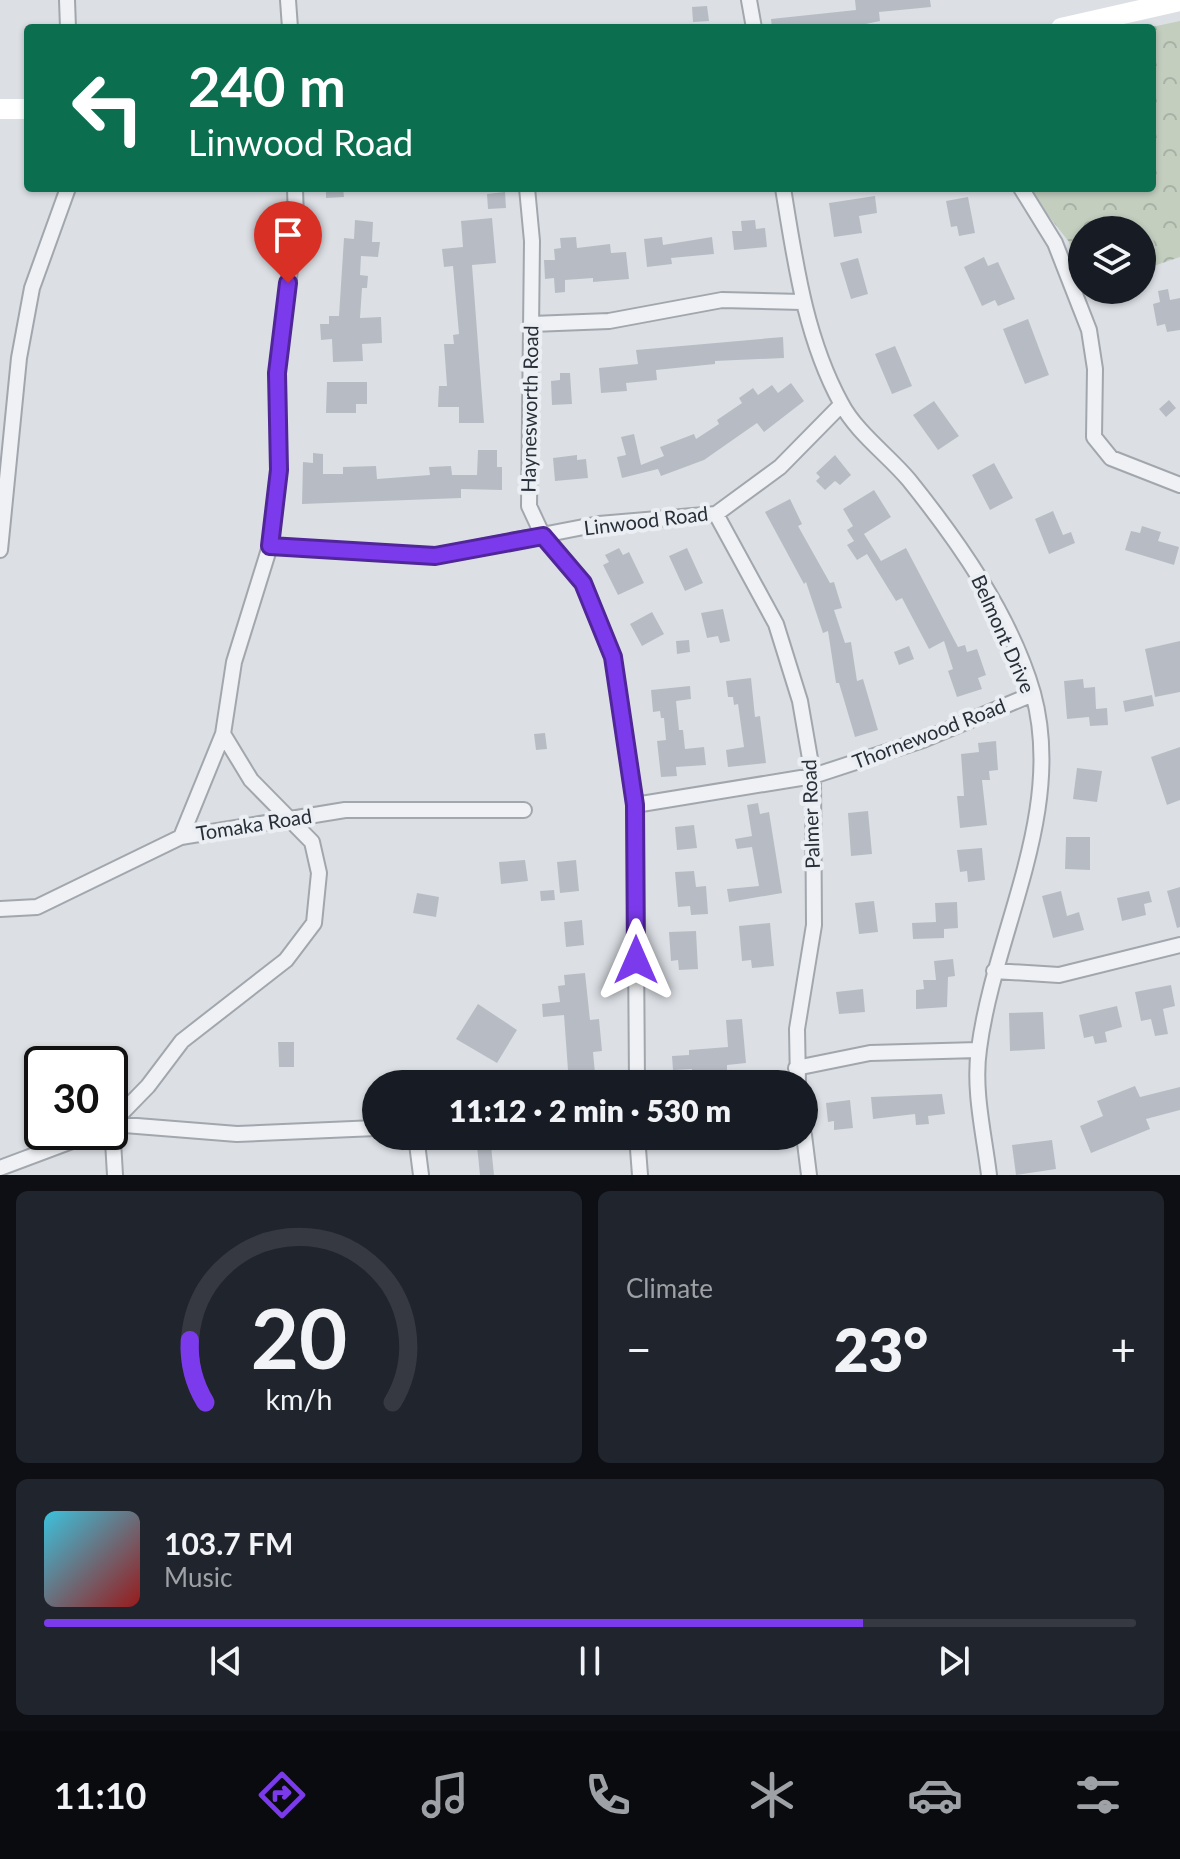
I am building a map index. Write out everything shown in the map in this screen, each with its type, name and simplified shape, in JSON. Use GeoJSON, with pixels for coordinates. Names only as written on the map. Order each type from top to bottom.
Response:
{"type":"FeatureCollection","features":[{"type":"Feature","properties":{"kind":"main road"},"geometry":{"type":"LineString","coordinates":[[1079,24],[1180,1]]}},
{"type":"Feature","properties":{"kind":"main road"},"geometry":{"type":"LineString","coordinates":[[0,109],[24,109]]}},
{"type":"Feature","properties":{"kind":"street"},"geometry":{"type":"LineString","coordinates":[[67,0],[68,24]]}},
{"type":"Feature","properties":{"kind":"street"},"geometry":{"type":"LineString","coordinates":[[288,0],[290,24]]}},
{"type":"Feature","properties":{"kind":"street"},"geometry":{"type":"LineString","coordinates":[[749,0],[753,24]]}},
{"type":"Feature","properties":{"kind":"street"},"geometry":{"type":"LineString","coordinates":[[0,550],[19,358],[32,288],[67,192]]}},
{"type":"Feature","properties":{"kind":"street"},"geometry":{"type":"LineString","coordinates":[[181,837],[223,734],[234,662],[270,546],[279,470],[277,373],[296,222],[295,192]]}},
{"type":"Feature","properties":{"kind":"street","name":"Haynesworth Road"},"geometry":{"type":"LineString","coordinates":[[527,192],[532,241],[529,506],[543,536],[583,583],[613,657],[635,805],[637,1070]]}},
{"type":"Feature","properties":{"kind":"street","name":"Belmont Drive"},"geometry":{"type":"LineString","coordinates":[[784,192],[802,302],[841,405],[908,479],[968,556],[1005,628],[1033,694],[1039,789],[1028,856],[994,971],[978,1050],[977,1079],[989,1175]]}},
{"type":"Feature","properties":{"kind":"street"},"geometry":{"type":"LineString","coordinates":[[1023,192],[1055,243],[1089,330],[1095,369],[1094,437],[1111,458],[1180,485]]}},
{"type":"Feature","properties":{"kind":"street"},"geometry":{"type":"LineString","coordinates":[[532,324],[609,321],[722,300],[802,302]]}},
{"type":"Feature","properties":{"kind":"street","name":"Linwood Road"},"geometry":{"type":"LineString","coordinates":[[270,546],[435,556],[599,524],[716,514],[780,467],[841,405]]}},
{"type":"Feature","properties":{"kind":"street","name":"Palmer Road"},"geometry":{"type":"LineString","coordinates":[[716,514],[776,624],[800,701],[813,776],[814,925],[797,1029],[796,1068]]}},
{"type":"Feature","properties":{"kind":"street","name":"Thornewood Road"},"geometry":{"type":"LineString","coordinates":[[635,805],[813,776],[923,740],[1033,694]]}},
{"type":"Feature","properties":{"kind":"street"},"geometry":{"type":"LineString","coordinates":[[128,1107],[182,1041],[286,960],[314,923],[319,873],[312,842],[251,780],[223,734]]}},
{"type":"Feature","properties":{"kind":"street","name":"Tomaka Road"},"geometry":{"type":"LineString","coordinates":[[0,909],[37,907],[181,837],[345,810],[524,810]]}},
{"type":"Feature","properties":{"kind":"street"},"geometry":{"type":"LineString","coordinates":[[994,971],[1059,975],[1180,945]]}},
{"type":"Feature","properties":{"kind":"street"},"geometry":{"type":"LineString","coordinates":[[796,1068],[870,1053],[978,1050]]}},
{"type":"Feature","properties":{"kind":"street"},"geometry":{"type":"LineString","coordinates":[[128,1126],[237,1134],[362,1129]]}},
{"type":"Feature","properties":{"kind":"street"},"geometry":{"type":"LineString","coordinates":[[0,1168],[48,1150]]}},
{"type":"Feature","properties":{"kind":"street"},"geometry":{"type":"LineString","coordinates":[[113,1150],[115,1175]]}},
{"type":"Feature","properties":{"kind":"street"},"geometry":{"type":"LineString","coordinates":[[418,1150],[421,1175]]}},
{"type":"Feature","properties":{"kind":"street"},"geometry":{"type":"LineString","coordinates":[[638,1150],[640,1175]]}},
{"type":"Feature","properties":{"kind":"street"},"geometry":{"type":"LineString","coordinates":[[806,1150],[809,1175]]}},
{"type":"Feature","properties":{"kind":"green space"},"geometry":{"type":"Polygon","coordinates":[[[1180,21],[1180,257],[1156,265],[1156,216],[1068,216],[1068,241],[1034,192],[1156,192],[1156,26],[1180,21]]]}},
{"type":"Feature","properties":{"kind":"green space"},"geometry":{"type":"Polygon","coordinates":[[[1143,209],[1145,216],[1124,216],[1143,209]]]}},
{"type":"Feature","properties":{"kind":"building"},"geometry":{"type":"Polygon","coordinates":[[[855,0],[930,0],[931,7],[879,12],[880,21],[865,24],[772,24],[771,19],[856,10],[855,0]]]}},
{"type":"Feature","properties":{"kind":"building"},"geometry":{"type":"Polygon","coordinates":[[[707,6],[709,21],[693,22],[692,7],[707,6]]]}},
{"type":"Feature","properties":{"kind":"building"},"geometry":{"type":"Polygon","coordinates":[[[326,192],[343,192],[344,197],[326,198],[326,192]]]}},
{"type":"Feature","properties":{"kind":"building"},"geometry":{"type":"Polygon","coordinates":[[[505,192],[506,208],[488,209],[487,194],[505,192]]]}},
{"type":"Feature","properties":{"kind":"building"},"geometry":{"type":"Polygon","coordinates":[[[875,196],[877,213],[859,216],[862,233],[834,237],[829,203],[875,196]]]}},
{"type":"Feature","properties":{"kind":"building"},"geometry":{"type":"Polygon","coordinates":[[[968,197],[975,233],[959,236],[957,226],[951,227],[946,201],[968,197]]]}},
{"type":"Feature","properties":{"kind":"building"},"geometry":{"type":"Polygon","coordinates":[[[492,218],[496,263],[472,265],[484,423],[459,423],[459,407],[438,407],[439,386],[447,386],[444,344],[454,344],[453,335],[459,334],[453,266],[444,267],[442,249],[463,247],[461,221],[492,218]]]}},
{"type":"Feature","properties":{"kind":"building"},"geometry":{"type":"Polygon","coordinates":[[[355,220],[373,222],[372,242],[380,242],[378,257],[361,256],[360,275],[368,276],[367,288],[362,288],[360,318],[381,317],[382,343],[362,344],[363,361],[333,362],[332,339],[321,340],[320,324],[329,324],[329,316],[339,316],[344,238],[354,239],[355,220]]]}},
{"type":"Feature","properties":{"kind":"building"},"geometry":{"type":"Polygon","coordinates":[[[755,220],[756,229],[765,228],[767,247],[734,250],[732,231],[742,231],[741,221],[755,220]]]}},
{"type":"Feature","properties":{"kind":"building"},"geometry":{"type":"Polygon","coordinates":[[[576,237],[577,248],[610,244],[611,253],[626,252],[629,279],[593,282],[593,278],[565,280],[565,292],[555,293],[554,278],[545,279],[544,260],[555,260],[554,249],[561,248],[560,238],[576,237]]]}},
{"type":"Feature","properties":{"kind":"building"},"geometry":{"type":"Polygon","coordinates":[[[662,237],[663,245],[712,237],[714,254],[671,258],[672,264],[647,267],[644,239],[662,237]]]}},
{"type":"Feature","properties":{"kind":"building"},"geometry":{"type":"Polygon","coordinates":[[[984,257],[988,266],[998,262],[1015,299],[998,306],[995,300],[982,306],[964,267],[984,257]]]}},
{"type":"Feature","properties":{"kind":"building"},"geometry":{"type":"Polygon","coordinates":[[[858,258],[868,294],[851,299],[840,263],[858,258]]]}},
{"type":"Feature","properties":{"kind":"building"},"geometry":{"type":"Polygon","coordinates":[[[1168,289],[1170,300],[1180,298],[1180,330],[1167,332],[1165,324],[1157,326],[1153,304],[1160,302],[1158,291],[1168,289]]]}},
{"type":"Feature","properties":{"kind":"building"},"geometry":{"type":"Polygon","coordinates":[[[1028,319],[1049,375],[1025,384],[1003,329],[1028,319]]]}},
{"type":"Feature","properties":{"kind":"building"},"geometry":{"type":"Polygon","coordinates":[[[783,337],[784,358],[715,361],[715,364],[656,370],[657,380],[626,383],[627,391],[601,393],[599,368],[638,364],[636,350],[783,337]]]}},
{"type":"Feature","properties":{"kind":"building"},"geometry":{"type":"Polygon","coordinates":[[[895,346],[912,386],[892,394],[875,354],[895,346]]]}},
{"type":"Feature","properties":{"kind":"building"},"geometry":{"type":"Polygon","coordinates":[[[560,373],[570,373],[572,404],[552,405],[551,381],[560,380],[560,373]]]}},
{"type":"Feature","properties":{"kind":"building"},"geometry":{"type":"Polygon","coordinates":[[[327,382],[367,382],[367,404],[356,404],[356,413],[326,413],[327,382]]]}},
{"type":"Feature","properties":{"kind":"building"},"geometry":{"type":"Polygon","coordinates":[[[791,383],[804,401],[764,432],[757,423],[704,460],[661,476],[658,469],[622,478],[617,457],[626,455],[621,437],[634,434],[641,465],[664,456],[660,447],[694,434],[696,439],[719,424],[717,420],[742,403],[739,398],[753,388],[758,395],[772,385],[778,393],[791,383]]]}},
{"type":"Feature","properties":{"kind":"building"},"geometry":{"type":"Polygon","coordinates":[[[1169,400],[1176,408],[1166,417],[1159,409],[1169,400]]]}},
{"type":"Feature","properties":{"kind":"building"},"geometry":{"type":"Polygon","coordinates":[[[934,401],[959,436],[938,450],[913,415],[934,401]]]}},
{"type":"Feature","properties":{"kind":"building"},"geometry":{"type":"Polygon","coordinates":[[[478,450],[497,450],[497,467],[502,467],[502,490],[461,489],[461,498],[302,504],[303,462],[313,463],[313,453],[323,454],[323,474],[343,474],[343,467],[376,466],[377,479],[430,475],[429,467],[451,466],[452,475],[477,475],[478,450]]]}},
{"type":"Feature","properties":{"kind":"building"},"geometry":{"type":"Polygon","coordinates":[[[577,455],[577,460],[586,459],[588,478],[555,481],[553,458],[577,455]]]}},
{"type":"Feature","properties":{"kind":"building"},"geometry":{"type":"Polygon","coordinates":[[[835,455],[851,475],[840,485],[835,481],[825,490],[816,481],[820,477],[816,473],[835,455]]]}},
{"type":"Feature","properties":{"kind":"building"},"geometry":{"type":"Polygon","coordinates":[[[994,463],[1013,498],[990,510],[972,475],[994,463]]]}},
{"type":"Feature","properties":{"kind":"building"},"geometry":{"type":"Polygon","coordinates":[[[874,490],[891,517],[864,534],[881,561],[906,548],[958,647],[965,645],[967,652],[977,649],[986,675],[978,678],[982,689],[957,697],[948,671],[953,669],[944,641],[929,649],[902,598],[896,601],[867,554],[857,560],[847,545],[854,541],[847,530],[853,526],[843,509],[874,490]]]}},
{"type":"Feature","properties":{"kind":"building"},"geometry":{"type":"Polygon","coordinates":[[[790,499],[802,524],[798,526],[830,583],[834,582],[842,608],[834,610],[845,643],[851,642],[857,681],[863,679],[878,730],[855,737],[839,683],[836,683],[828,631],[823,633],[806,582],[804,584],[765,512],[790,499]]]}},
{"type":"Feature","properties":{"kind":"building"},"geometry":{"type":"Polygon","coordinates":[[[1053,511],[1063,535],[1071,532],[1075,543],[1049,554],[1035,519],[1053,511]]]}},
{"type":"Feature","properties":{"kind":"building"},"geometry":{"type":"Polygon","coordinates":[[[1142,526],[1161,532],[1158,541],[1179,547],[1174,565],[1125,550],[1131,531],[1140,533],[1142,526]]]}},
{"type":"Feature","properties":{"kind":"building"},"geometry":{"type":"Polygon","coordinates":[[[619,548],[623,555],[629,552],[644,583],[618,595],[603,565],[609,562],[605,555],[619,548]]]}},
{"type":"Feature","properties":{"kind":"building"},"geometry":{"type":"Polygon","coordinates":[[[687,548],[703,583],[685,591],[669,556],[687,548]]]}},
{"type":"Feature","properties":{"kind":"building"},"geometry":{"type":"Polygon","coordinates":[[[723,609],[730,641],[720,643],[718,636],[707,638],[701,613],[723,609]]]}},
{"type":"Feature","properties":{"kind":"building"},"geometry":{"type":"Polygon","coordinates":[[[652,612],[664,634],[642,646],[630,624],[652,612]]]}},
{"type":"Feature","properties":{"kind":"building"},"geometry":{"type":"Polygon","coordinates":[[[689,640],[690,652],[677,654],[676,641],[689,640]]]}},
{"type":"Feature","properties":{"kind":"building"},"geometry":{"type":"Polygon","coordinates":[[[1180,641],[1180,692],[1155,697],[1145,649],[1180,641]]]}},
{"type":"Feature","properties":{"kind":"building"},"geometry":{"type":"Polygon","coordinates":[[[909,646],[914,659],[899,665],[894,652],[909,646]]]}},
{"type":"Feature","properties":{"kind":"building"},"geometry":{"type":"Polygon","coordinates":[[[751,678],[755,717],[760,716],[766,763],[728,767],[726,750],[744,747],[738,704],[734,705],[733,697],[728,697],[726,681],[751,678]]]}},
{"type":"Feature","properties":{"kind":"building"},"geometry":{"type":"Polygon","coordinates":[[[1083,679],[1084,688],[1095,687],[1096,709],[1107,708],[1108,725],[1090,726],[1089,717],[1067,719],[1064,681],[1083,679]]]}},
{"type":"Feature","properties":{"kind":"building"},"geometry":{"type":"Polygon","coordinates":[[[690,686],[691,699],[676,701],[679,730],[683,730],[685,749],[704,747],[706,765],[676,767],[677,776],[661,777],[657,741],[666,740],[664,718],[661,718],[660,711],[653,712],[651,690],[690,686]]]}},
{"type":"Feature","properties":{"kind":"building"},"geometry":{"type":"Polygon","coordinates":[[[1152,695],[1154,706],[1125,712],[1123,701],[1152,695]]]}},
{"type":"Feature","properties":{"kind":"building"},"geometry":{"type":"Polygon","coordinates":[[[545,733],[547,749],[536,750],[534,734],[545,733]]]}},
{"type":"Feature","properties":{"kind":"building"},"geometry":{"type":"Polygon","coordinates":[[[996,741],[998,770],[989,771],[990,780],[982,780],[987,825],[960,828],[957,796],[964,796],[961,754],[979,752],[978,743],[996,741]]]}},
{"type":"Feature","properties":{"kind":"building"},"geometry":{"type":"Polygon","coordinates":[[[1180,747],[1180,800],[1167,805],[1151,757],[1180,747]]]}},
{"type":"Feature","properties":{"kind":"building"},"geometry":{"type":"Polygon","coordinates":[[[1077,768],[1102,771],[1097,802],[1073,799],[1077,768]]]}},
{"type":"Feature","properties":{"kind":"building"},"geometry":{"type":"Polygon","coordinates":[[[758,803],[760,814],[769,812],[782,893],[729,902],[727,889],[759,886],[752,847],[737,849],[735,839],[752,836],[747,805],[758,803]]]}},
{"type":"Feature","properties":{"kind":"building"},"geometry":{"type":"Polygon","coordinates":[[[868,811],[872,854],[851,856],[848,813],[868,811]]]}},
{"type":"Feature","properties":{"kind":"building"},"geometry":{"type":"Polygon","coordinates":[[[694,825],[697,848],[677,850],[675,827],[694,825]]]}},
{"type":"Feature","properties":{"kind":"building"},"geometry":{"type":"Polygon","coordinates":[[[1066,837],[1090,837],[1090,870],[1065,869],[1066,837]]]}},
{"type":"Feature","properties":{"kind":"building"},"geometry":{"type":"Polygon","coordinates":[[[982,848],[985,880],[968,882],[967,871],[960,872],[957,850],[982,848]]]}},
{"type":"Feature","properties":{"kind":"building"},"geometry":{"type":"Polygon","coordinates":[[[525,860],[528,881],[501,884],[499,862],[525,860]]]}},
{"type":"Feature","properties":{"kind":"building"},"geometry":{"type":"Polygon","coordinates":[[[576,860],[579,891],[560,893],[557,862],[576,860]]]}},
{"type":"Feature","properties":{"kind":"building"},"geometry":{"type":"Polygon","coordinates":[[[694,871],[696,887],[706,886],[708,914],[691,915],[690,906],[678,907],[675,872],[694,871]]]}},
{"type":"Feature","properties":{"kind":"building"},"geometry":{"type":"Polygon","coordinates":[[[1180,887],[1180,927],[1177,928],[1167,891],[1180,887]]]}},
{"type":"Feature","properties":{"kind":"building"},"geometry":{"type":"Polygon","coordinates":[[[554,890],[555,900],[541,901],[540,891],[554,890]]]}},
{"type":"Feature","properties":{"kind":"building"},"geometry":{"type":"Polygon","coordinates":[[[1061,891],[1067,916],[1079,912],[1084,930],[1053,938],[1042,896],[1061,891]]]}},
{"type":"Feature","properties":{"kind":"building"},"geometry":{"type":"Polygon","coordinates":[[[1149,891],[1152,902],[1144,904],[1146,915],[1122,921],[1117,898],[1149,891]]]}},
{"type":"Feature","properties":{"kind":"building"},"geometry":{"type":"Polygon","coordinates":[[[417,893],[439,897],[436,917],[413,913],[417,893]]]}},
{"type":"Feature","properties":{"kind":"building"},"geometry":{"type":"Polygon","coordinates":[[[874,901],[878,932],[859,934],[855,903],[874,901]]]}},
{"type":"Feature","properties":{"kind":"building"},"geometry":{"type":"Polygon","coordinates":[[[957,902],[958,928],[944,929],[944,938],[913,939],[912,923],[936,922],[935,903],[957,902]]]}},
{"type":"Feature","properties":{"kind":"building"},"geometry":{"type":"Polygon","coordinates":[[[582,920],[584,945],[566,947],[564,922],[582,920]]]}},
{"type":"Feature","properties":{"kind":"building"},"geometry":{"type":"Polygon","coordinates":[[[770,923],[774,966],[752,968],[751,960],[742,961],[739,926],[770,923]]]}},
{"type":"Feature","properties":{"kind":"building"},"geometry":{"type":"Polygon","coordinates":[[[696,931],[698,969],[679,970],[678,960],[671,961],[669,932],[696,931]]]}},
{"type":"Feature","properties":{"kind":"building"},"geometry":{"type":"Polygon","coordinates":[[[953,959],[955,976],[948,977],[947,1007],[916,1009],[916,990],[924,989],[923,980],[936,980],[934,961],[953,959]]]}},
{"type":"Feature","properties":{"kind":"building"},"geometry":{"type":"Polygon","coordinates":[[[585,973],[590,1020],[599,1019],[602,1051],[593,1052],[595,1070],[568,1070],[564,1015],[543,1017],[542,1004],[560,1002],[558,986],[565,985],[564,975],[585,973]]]}},
{"type":"Feature","properties":{"kind":"building"},"geometry":{"type":"Polygon","coordinates":[[[1171,985],[1175,1006],[1163,1009],[1168,1034],[1155,1036],[1151,1019],[1141,1021],[1135,992],[1171,985]]]}},
{"type":"Feature","properties":{"kind":"building"},"geometry":{"type":"Polygon","coordinates":[[[863,989],[865,1012],[839,1014],[836,992],[863,989]]]}},
{"type":"Feature","properties":{"kind":"building"},"geometry":{"type":"Polygon","coordinates":[[[478,1004],[517,1030],[497,1063],[456,1039],[478,1004]]]}},
{"type":"Feature","properties":{"kind":"building"},"geometry":{"type":"Polygon","coordinates":[[[1117,1006],[1122,1027],[1105,1032],[1107,1042],[1095,1044],[1093,1036],[1084,1038],[1079,1015],[1117,1006]]]}},
{"type":"Feature","properties":{"kind":"building"},"geometry":{"type":"Polygon","coordinates":[[[1043,1012],[1045,1049],[1010,1051],[1009,1013],[1043,1012]]]}},
{"type":"Feature","properties":{"kind":"building"},"geometry":{"type":"Polygon","coordinates":[[[742,1019],[746,1063],[727,1065],[727,1070],[673,1070],[672,1056],[689,1055],[689,1050],[728,1047],[726,1020],[742,1019]]]}},
{"type":"Feature","properties":{"kind":"building"},"geometry":{"type":"Polygon","coordinates":[[[278,1042],[294,1042],[294,1067],[279,1067],[278,1042]]]}},
{"type":"Feature","properties":{"kind":"building"},"geometry":{"type":"Polygon","coordinates":[[[1135,1086],[1140,1097],[1180,1087],[1180,1110],[1146,1119],[1150,1129],[1091,1153],[1080,1126],[1103,1116],[1097,1101],[1135,1086]]]}},
{"type":"Feature","properties":{"kind":"building"},"geometry":{"type":"Polygon","coordinates":[[[942,1094],[945,1114],[928,1116],[929,1124],[916,1125],[915,1114],[873,1119],[871,1097],[942,1094]]]}},
{"type":"Feature","properties":{"kind":"building"},"geometry":{"type":"Polygon","coordinates":[[[850,1100],[853,1128],[834,1130],[834,1121],[828,1122],[826,1103],[850,1100]]]}},
{"type":"Feature","properties":{"kind":"building"},"geometry":{"type":"Polygon","coordinates":[[[1052,1140],[1056,1169],[1016,1175],[1012,1145],[1052,1140]]]}},
{"type":"Feature","properties":{"kind":"building"},"geometry":{"type":"Polygon","coordinates":[[[477,1150],[491,1150],[494,1175],[480,1175],[477,1150]]]}},
{"type":"Feature","properties":{"kind":"route"},"geometry":{"type":"LineString","coordinates":[[288,283],[277,373],[279,470],[270,546],[435,556],[543,536],[583,583],[613,657],[635,805],[636,960]]}}]}
